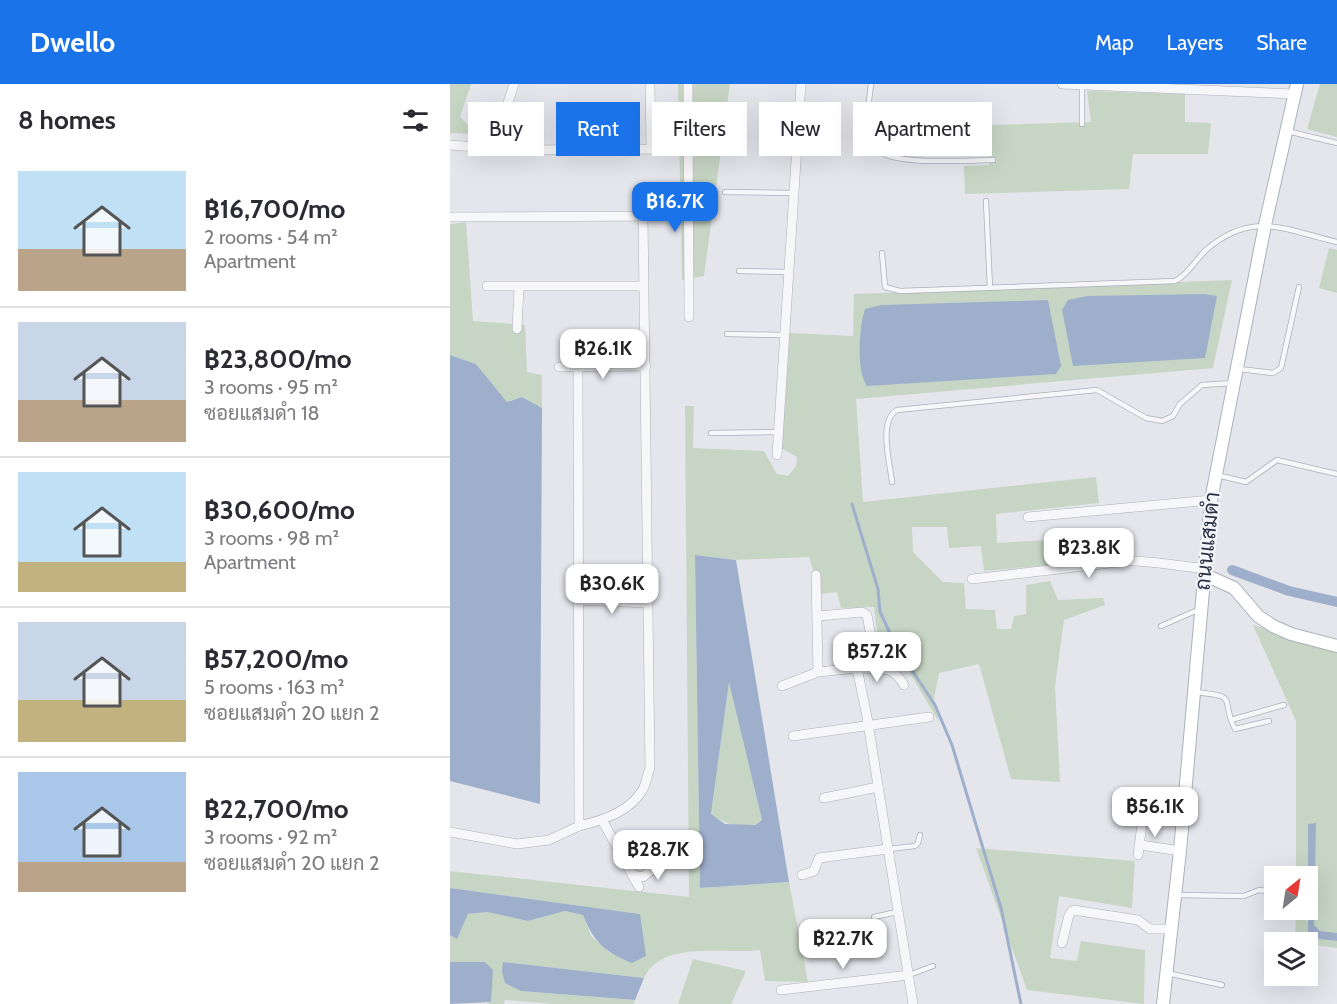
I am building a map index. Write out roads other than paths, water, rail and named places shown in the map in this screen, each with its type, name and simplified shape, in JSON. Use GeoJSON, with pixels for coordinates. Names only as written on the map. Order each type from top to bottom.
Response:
{"type":"FeatureCollection","features":[{"type":"Feature","properties":{"kind":"street"},"geometry":{"type":"LineString","coordinates":[[508,102],[514,84]]}},
{"type":"Feature","properties":{"kind":"street"},"geometry":{"type":"LineString","coordinates":[[544,149],[651,150],[650,84]]}},
{"type":"Feature","properties":{"kind":"street"},"geometry":{"type":"LineString","coordinates":[[688,84],[689,317]]}},
{"type":"Feature","properties":{"kind":"street"},"geometry":{"type":"LineString","coordinates":[[777,456],[783,335],[801,84]]}},
{"type":"Feature","properties":{"kind":"street"},"geometry":{"type":"LineString","coordinates":[[1062,84],[1295,89]]}},
{"type":"Feature","properties":{"kind":"street","name":"ถนนแสมดำ"},"geometry":{"type":"LineString","coordinates":[[1163,1004],[1176,895],[1210,500],[1265,225],[1295,89]]}},
{"type":"Feature","properties":{"kind":"street"},"geometry":{"type":"LineString","coordinates":[[450,145],[468,147]]}},
{"type":"Feature","properties":{"kind":"street"},"geometry":{"type":"LineString","coordinates":[[450,831],[517,843],[549,840],[579,826],[618,813],[642,791],[650,768],[643,216]]}},
{"type":"Feature","properties":{"kind":"street"},"geometry":{"type":"LineString","coordinates":[[450,217],[677,216]]}},
{"type":"Feature","properties":{"kind":"street"},"geometry":{"type":"LineString","coordinates":[[487,286],[643,286]]}},
{"type":"Feature","properties":{"kind":"street"},"geometry":{"type":"LineString","coordinates":[[517,329],[519,287]]}},
{"type":"Feature","properties":{"kind":"street"},"geometry":{"type":"LineString","coordinates":[[560,367],[646,366]]}},
{"type":"Feature","properties":{"kind":"street"},"geometry":{"type":"LineString","coordinates":[[578,367],[579,826]]}},
{"type":"Feature","properties":{"kind":"street"},"geometry":{"type":"LineString","coordinates":[[1028,517],[1210,500]]}},
{"type":"Feature","properties":{"kind":"street"},"geometry":{"type":"LineString","coordinates":[[972,579],[1147,560],[1173,567],[1204,571],[1234,588],[1258,616],[1273,626],[1291,634],[1337,646]]}},
{"type":"Feature","properties":{"kind":"street"},"geometry":{"type":"LineString","coordinates":[[816,575],[819,616],[818,672]]}},
{"type":"Feature","properties":{"kind":"street"},"geometry":{"type":"LineString","coordinates":[[578,600],[647,603]]}},
{"type":"Feature","properties":{"kind":"street"},"geometry":{"type":"LineString","coordinates":[[819,616],[862,612],[867,615],[870,631]]}},
{"type":"Feature","properties":{"kind":"street"},"geometry":{"type":"LineString","coordinates":[[857,668],[913,1004]]}},
{"type":"Feature","properties":{"kind":"street"},"geometry":{"type":"LineString","coordinates":[[782,686],[818,672],[857,668],[891,670],[898,674],[904,685]]}},
{"type":"Feature","properties":{"kind":"street"},"geometry":{"type":"LineString","coordinates":[[793,736],[929,717]]}},
{"type":"Feature","properties":{"kind":"street"},"geometry":{"type":"LineString","coordinates":[[824,798],[878,787]]}},
{"type":"Feature","properties":{"kind":"street"},"geometry":{"type":"LineString","coordinates":[[1138,855],[1143,816]]}},
{"type":"Feature","properties":{"kind":"street"},"geometry":{"type":"LineString","coordinates":[[602,820],[639,887]]}},
{"type":"Feature","properties":{"kind":"street"},"geometry":{"type":"LineString","coordinates":[[1141,845],[1180,851]]}},
{"type":"Feature","properties":{"kind":"street"},"geometry":{"type":"LineString","coordinates":[[802,875],[814,871],[819,858],[888,849]]}},
{"type":"Feature","properties":{"kind":"street"},"geometry":{"type":"LineString","coordinates":[[632,875],[643,877],[675,851]]}},
{"type":"Feature","properties":{"kind":"street"},"geometry":{"type":"LineString","coordinates":[[1062,944],[1069,915],[1073,910],[1138,920],[1150,929],[1171,929]]}},
{"type":"Feature","properties":{"kind":"street"},"geometry":{"type":"LineString","coordinates":[[781,990],[909,975]]}},
{"type":"Feature","properties":{"kind":"lane"},"geometry":{"type":"LineString","coordinates":[[871,84],[868,125],[874,146],[878,151],[903,159],[993,160]]}},
{"type":"Feature","properties":{"kind":"lane"},"geometry":{"type":"LineString","coordinates":[[1082,85],[1082,124]]}},
{"type":"Feature","properties":{"kind":"lane"},"geometry":{"type":"LineString","coordinates":[[1285,131],[1337,143]]}},
{"type":"Feature","properties":{"kind":"lane"},"geometry":{"type":"LineString","coordinates":[[725,192],[794,193]]}},
{"type":"Feature","properties":{"kind":"lane"},"geometry":{"type":"LineString","coordinates":[[986,201],[990,288]]}},
{"type":"Feature","properties":{"kind":"lane"},"geometry":{"type":"LineString","coordinates":[[882,253],[884,284],[890,290],[990,288],[1175,281],[1224,235],[1249,226],[1265,225],[1337,242]]}},
{"type":"Feature","properties":{"kind":"lane"},"geometry":{"type":"LineString","coordinates":[[739,271],[788,272]]}},
{"type":"Feature","properties":{"kind":"lane"},"geometry":{"type":"LineString","coordinates":[[1236,369],[1273,373],[1281,368],[1299,286]]}},
{"type":"Feature","properties":{"kind":"lane"},"geometry":{"type":"LineString","coordinates":[[727,334],[783,335]]}},
{"type":"Feature","properties":{"kind":"lane"},"geometry":{"type":"LineString","coordinates":[[892,482],[887,429],[888,418],[897,410],[1097,390],[1146,418],[1162,421],[1173,416],[1180,404],[1202,385],[1233,383]]}},
{"type":"Feature","properties":{"kind":"lane"},"geometry":{"type":"LineString","coordinates":[[711,433],[777,432]]}},
{"type":"Feature","properties":{"kind":"lane"},"geometry":{"type":"LineString","coordinates":[[1215,474],[1246,482],[1277,460],[1337,474]]}},
{"type":"Feature","properties":{"kind":"lane"},"geometry":{"type":"LineString","coordinates":[[1161,626],[1200,609]]}},
{"type":"Feature","properties":{"kind":"lane"},"geometry":{"type":"LineString","coordinates":[[1192,692],[1224,695],[1234,729],[1269,721]]}},
{"type":"Feature","properties":{"kind":"lane"},"geometry":{"type":"LineString","coordinates":[[1232,720],[1284,705]]}},
{"type":"Feature","properties":{"kind":"lane"},"geometry":{"type":"LineString","coordinates":[[888,849],[915,846],[920,835]]}},
{"type":"Feature","properties":{"kind":"lane"},"geometry":{"type":"LineString","coordinates":[[1176,895],[1244,896],[1259,890],[1264,891]]}},
{"type":"Feature","properties":{"kind":"lane"},"geometry":{"type":"LineString","coordinates":[[874,917],[897,912]]}},
{"type":"Feature","properties":{"kind":"lane"},"geometry":{"type":"LineString","coordinates":[[909,975],[933,966]]}},
{"type":"Feature","properties":{"kind":"lane"},"geometry":{"type":"LineString","coordinates":[[1167,972],[1222,985]]}},
{"type":"Feature","properties":{"kind":"water"},"geometry":{"type":"Polygon","coordinates":[[[1205,294],[1217,296],[1205,358],[1073,366],[1062,310],[1068,300],[1087,296],[1205,294]]]}},
{"type":"Feature","properties":{"kind":"water"},"geometry":{"type":"Polygon","coordinates":[[[1048,300],[1061,366],[1056,374],[867,386],[860,360],[861,327],[865,309],[881,305],[1048,300]]]}},
{"type":"Feature","properties":{"kind":"water"},"geometry":{"type":"Polygon","coordinates":[[[450,355],[476,364],[507,402],[522,397],[542,408],[540,804],[450,781],[450,355]]]}},
{"type":"Feature","properties":{"kind":"water"},"geometry":{"type":"Polygon","coordinates":[[[695,555],[736,560],[789,882],[700,888],[695,555]],[[729,682],[711,814],[725,824],[755,825],[762,820],[729,682]]]}},
{"type":"Feature","properties":{"kind":"water"},"geometry":{"type":"Polygon","coordinates":[[[1316,823],[1315,866],[1308,866],[1308,824],[1316,823]]]}},
{"type":"Feature","properties":{"kind":"water"},"geometry":{"type":"Polygon","coordinates":[[[450,888],[640,914],[646,956],[632,963],[614,955],[596,940],[583,915],[565,911],[528,921],[487,912],[468,914],[457,939],[450,935],[450,888]]]}},
{"type":"Feature","properties":{"kind":"water"},"geometry":{"type":"Polygon","coordinates":[[[1308,920],[1314,920],[1314,925],[1320,931],[1337,933],[1337,941],[1318,939],[1318,932],[1308,932],[1308,920]]]}},
{"type":"Feature","properties":{"kind":"water"},"geometry":{"type":"Polygon","coordinates":[[[450,962],[485,962],[493,970],[491,1002],[450,1004],[450,962]]]}},
{"type":"Feature","properties":{"kind":"water"},"geometry":{"type":"Polygon","coordinates":[[[503,962],[644,978],[635,1000],[521,991],[505,983],[502,972],[503,962]]]}},
{"type":"Feature","properties":{"kind":"waterway"},"geometry":{"type":"LineString","coordinates":[[852,504],[878,589],[880,612],[896,646],[935,705],[952,745],[1001,908],[1021,1004]]}},
{"type":"Feature","properties":{"kind":"waterway"},"geometry":{"type":"LineString","coordinates":[[1232,570],[1289,591],[1337,602]]}}]}
